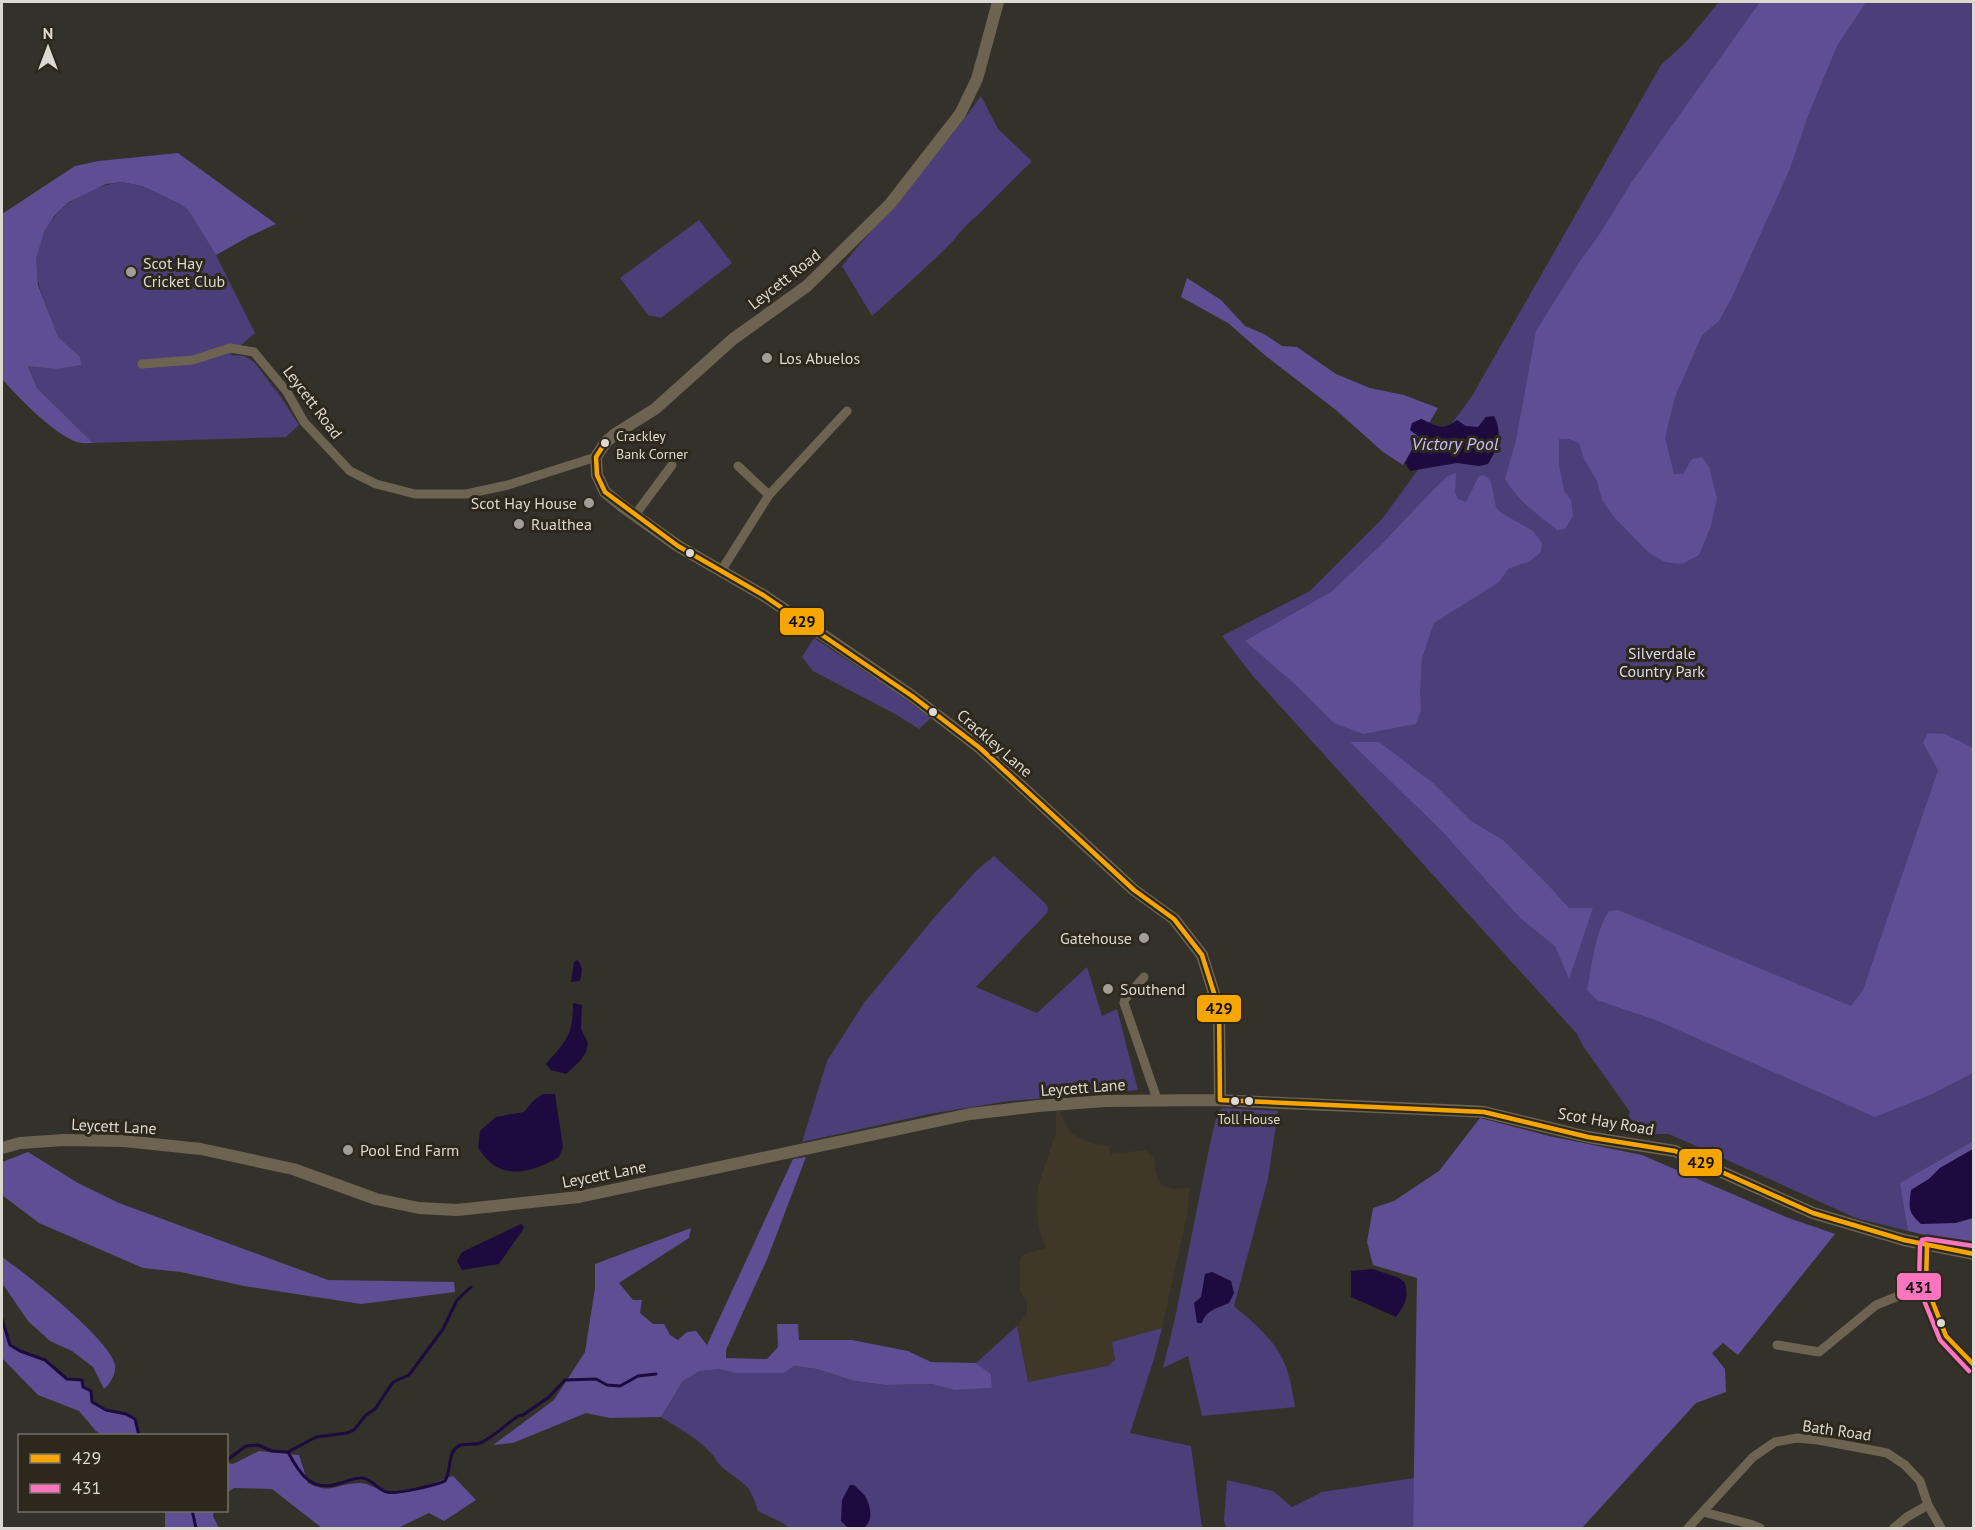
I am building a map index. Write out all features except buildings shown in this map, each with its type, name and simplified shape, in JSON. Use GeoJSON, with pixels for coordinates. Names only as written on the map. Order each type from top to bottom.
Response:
{"type":"FeatureCollection","features":[{"type":"Feature","properties":{"kind":"street","name":"Leycett Road"},"geometry":{"type":"LineString","coordinates":[[142,364],[193,360],[230,348],[254,352],[287,392],[304,422],[350,471],[376,484],[415,494],[466,494],[487,490],[596,457],[605,443],[615,434],[655,410],[733,339],[807,286],[890,204],[960,114],[977,79],[998,2]]}},
{"type":"Feature","properties":{"kind":"street"},"geometry":{"type":"LineString","coordinates":[[721,571],[769,495],[847,411]]}},
{"type":"Feature","properties":{"kind":"street","name":"Crackley Lane"},"geometry":{"type":"LineString","coordinates":[[596,457],[597,475],[606,492],[678,546],[763,595],[912,696],[980,748],[1134,890],[1174,919],[1202,955],[1220,1009],[1217,1100]]}},
{"type":"Feature","properties":{"kind":"street"},"geometry":{"type":"LineString","coordinates":[[635,515],[672,465]]}},
{"type":"Feature","properties":{"kind":"street"},"geometry":{"type":"LineString","coordinates":[[738,466],[769,495]]}},
{"type":"Feature","properties":{"kind":"street"},"geometry":{"type":"LineString","coordinates":[[1143,977],[1124,1003],[1157,1099]]}},
{"type":"Feature","properties":{"kind":"street","name":"Leycett Lane"},"geometry":{"type":"LineString","coordinates":[[2,1148],[6,1145],[20,1143],[64,1140],[124,1141],[201,1149],[293,1169],[376,1199],[419,1208],[457,1210],[579,1197],[970,1114],[1105,1101],[1217,1100]]}},
{"type":"Feature","properties":{"kind":"street","name":"Scot Hay Road"},"geometry":{"type":"LineString","coordinates":[[1217,1100],[1484,1112],[1588,1137],[1675,1150],[1813,1213],[1858,1228],[1927,1246],[1974,1254]]}},
{"type":"Feature","properties":{"kind":"street"},"geometry":{"type":"LineString","coordinates":[[1927,1246],[1926,1285],[1946,1336],[1974,1366]]}},
{"type":"Feature","properties":{"kind":"street"},"geometry":{"type":"LineString","coordinates":[[1777,1345],[1818,1352],[1876,1305],[1926,1285]]}},
{"type":"Feature","properties":{"kind":"street","name":"Bath Road"},"geometry":{"type":"LineString","coordinates":[[1688,1528],[1753,1457],[1775,1442],[1797,1438],[1887,1453],[1905,1465],[1920,1481],[1928,1504],[1941,1528]]}},
{"type":"Feature","properties":{"kind":"street"},"geometry":{"type":"LineString","coordinates":[[1893,1528],[1928,1504]]}},
{"type":"Feature","properties":{"kind":"street"},"geometry":{"type":"LineString","coordinates":[[1703,1512],[1760,1528]]}},
{"type":"Feature","properties":{"kind":"shaded area"},"geometry":{"type":"Polygon","coordinates":[[[1760,2],[1866,2],[1837,46],[1809,113],[1789,171],[1732,297],[1719,321],[1702,335],[1675,397],[1665,438],[1674,474],[1683,474],[1692,459],[1702,457],[1709,467],[1717,498],[1711,526],[1699,555],[1682,564],[1665,562],[1649,553],[1614,517],[1602,500],[1597,481],[1584,459],[1579,443],[1569,439],[1559,439],[1559,464],[1564,491],[1571,500],[1573,516],[1565,529],[1557,530],[1535,513],[1522,501],[1505,479],[1516,440],[1536,331],[1631,183],[1760,2]]]}},
{"type":"Feature","properties":{"kind":"shaded area"},"geometry":{"type":"Polygon","coordinates":[[[178,153],[276,224],[216,255],[188,210],[142,186],[122,182],[106,184],[69,202],[54,216],[44,232],[36,259],[38,285],[58,337],[80,357],[81,365],[56,369],[28,366],[37,388],[93,443],[76,442],[46,422],[2,379],[2,214],[75,166],[99,161],[178,153]]]}},
{"type":"Feature","properties":{"kind":"shaded area"},"geometry":{"type":"Polygon","coordinates":[[[1187,278],[1221,300],[1245,326],[1264,334],[1282,346],[1297,347],[1336,374],[1370,388],[1404,395],[1438,408],[1429,423],[1421,419],[1419,437],[1403,465],[1383,452],[1336,410],[1267,357],[1228,323],[1181,297],[1187,278]]]}},
{"type":"Feature","properties":{"kind":"shaded area"},"geometry":{"type":"Polygon","coordinates":[[[1456,473],[1455,493],[1458,499],[1466,502],[1479,476],[1484,475],[1488,478],[1496,507],[1500,512],[1533,531],[1542,543],[1541,552],[1530,561],[1508,569],[1499,582],[1434,623],[1422,658],[1421,710],[1416,724],[1363,734],[1334,723],[1297,686],[1245,641],[1331,592],[1382,544],[1434,489],[1448,476],[1456,473]]]}},
{"type":"Feature","properties":{"kind":"shaded area"},"geometry":{"type":"Polygon","coordinates":[[[1928,733],[1945,734],[1973,748],[1973,1073],[1930,1095],[1875,1117],[1658,1021],[1597,1000],[1587,990],[1600,928],[1609,911],[1618,910],[1851,1006],[1863,990],[1938,770],[1923,743],[1928,733]]]}},
{"type":"Feature","properties":{"kind":"shaded area"},"geometry":{"type":"Polygon","coordinates":[[[1350,742],[1379,742],[1433,783],[1471,821],[1503,840],[1569,908],[1593,908],[1569,979],[1555,946],[1520,918],[1441,830],[1350,742]]]}},
{"type":"Feature","properties":{"kind":"shaded area"},"geometry":{"type":"Polygon","coordinates":[[[1056,1111],[1060,1111],[1072,1134],[1096,1145],[1109,1146],[1111,1154],[1145,1150],[1154,1158],[1156,1173],[1161,1185],[1174,1189],[1190,1187],[1187,1215],[1162,1328],[1112,1342],[1115,1361],[1108,1366],[1028,1382],[1017,1326],[1027,1313],[1027,1301],[1020,1292],[1020,1259],[1024,1254],[1046,1248],[1039,1230],[1038,1186],[1056,1132],[1056,1111]]]}},
{"type":"Feature","properties":{"kind":"shaded area"},"geometry":{"type":"Polygon","coordinates":[[[1480,1118],[1549,1136],[1642,1155],[1786,1217],[1835,1234],[1738,1355],[1723,1343],[1712,1353],[1725,1369],[1726,1392],[1696,1403],[1582,1528],[1413,1528],[1417,1278],[1373,1265],[1367,1242],[1373,1208],[1394,1201],[1439,1171],[1480,1118]]]}},
{"type":"Feature","properties":{"kind":"shaded area"},"geometry":{"type":"Polygon","coordinates":[[[1973,1141],[1973,1149],[1940,1168],[1929,1179],[1911,1190],[1955,1223],[1973,1218],[1973,1246],[1908,1231],[1900,1183],[1973,1141]]]}},
{"type":"Feature","properties":{"kind":"shaded area"},"geometry":{"type":"Polygon","coordinates":[[[28,1152],[78,1183],[119,1203],[328,1280],[454,1282],[455,1292],[361,1304],[244,1286],[181,1272],[143,1268],[39,1223],[2,1195],[2,1162],[28,1152]]]}},
{"type":"Feature","properties":{"kind":"shaded area"},"geometry":{"type":"Polygon","coordinates":[[[806,1157],[768,1257],[726,1350],[726,1358],[767,1359],[778,1347],[777,1324],[798,1324],[799,1340],[852,1340],[908,1351],[931,1362],[976,1363],[991,1374],[992,1388],[954,1390],[932,1384],[886,1385],[854,1381],[817,1369],[794,1366],[784,1373],[734,1373],[720,1369],[700,1371],[683,1381],[661,1417],[610,1418],[586,1413],[513,1443],[493,1445],[554,1400],[585,1352],[595,1288],[595,1264],[691,1228],[689,1238],[619,1283],[633,1300],[642,1300],[640,1313],[653,1324],[664,1324],[670,1335],[678,1340],[687,1332],[696,1331],[707,1345],[793,1159],[806,1157]]]}},
{"type":"Feature","properties":{"kind":"shaded area"},"geometry":{"type":"Polygon","coordinates":[[[2,1257],[65,1307],[110,1354],[115,1365],[115,1372],[104,1389],[93,1367],[72,1351],[50,1341],[28,1321],[2,1283],[2,1257]]]}},
{"type":"Feature","properties":{"kind":"shaded area"},"geometry":{"type":"Polygon","coordinates":[[[2,1324],[4,1324],[10,1345],[45,1360],[66,1379],[82,1380],[84,1387],[91,1391],[93,1403],[135,1419],[139,1434],[100,1434],[79,1411],[38,1395],[2,1358],[2,1324]]]}},
{"type":"Feature","properties":{"kind":"shaded area"},"geometry":{"type":"Polygon","coordinates":[[[259,1451],[299,1455],[308,1483],[328,1489],[362,1483],[389,1493],[421,1488],[453,1476],[476,1500],[444,1521],[429,1513],[398,1528],[322,1528],[272,1489],[234,1488],[228,1492],[228,1463],[233,1464],[259,1451]]]}},
{"type":"Feature","properties":{"kind":"shaded area"},"geometry":{"type":"Polygon","coordinates":[[[165,1512],[214,1512],[213,1516],[219,1528],[165,1528],[165,1512]]]}},
{"type":"Feature","properties":{"kind":"green space","name":"Silverdale Country Park"},"geometry":{"type":"Polygon","coordinates":[[[1719,2],[1973,2],[1973,1141],[1901,1183],[1908,1231],[1856,1218],[1669,1134],[1626,1134],[1630,1112],[1577,1034],[1252,675],[1222,636],[1310,591],[1382,519],[1472,396],[1661,65],[1686,42],[1719,2]]]}},
{"type":"Feature","properties":{"kind":"green space"},"geometry":{"type":"Polygon","coordinates":[[[981,96],[998,129],[1032,161],[968,223],[945,249],[872,316],[842,266],[981,96]]]}},
{"type":"Feature","properties":{"kind":"green space","name":"Scot Hay Cricket Club"},"geometry":{"type":"Polygon","coordinates":[[[122,182],[142,186],[188,210],[216,255],[255,333],[230,355],[244,356],[254,362],[283,400],[299,425],[286,437],[93,443],[37,388],[28,365],[56,369],[80,357],[61,341],[52,324],[36,272],[39,244],[45,230],[65,206],[92,190],[122,182]]]}},
{"type":"Feature","properties":{"kind":"green space"},"geometry":{"type":"Polygon","coordinates":[[[699,220],[732,263],[661,318],[648,315],[620,278],[699,220]]]}},
{"type":"Feature","properties":{"kind":"green space"},"geometry":{"type":"Polygon","coordinates":[[[814,638],[931,718],[919,729],[813,671],[802,657],[814,638]]]}},
{"type":"Feature","properties":{"kind":"green space"},"geometry":{"type":"Polygon","coordinates":[[[994,856],[1048,908],[1047,913],[976,987],[1037,1013],[1087,967],[1102,1016],[1117,1009],[1138,1090],[1009,1101],[929,1114],[802,1142],[827,1061],[864,1003],[933,919],[977,870],[994,856]]]}},
{"type":"Feature","properties":{"kind":"green space"},"geometry":{"type":"Polygon","coordinates":[[[1223,1108],[1278,1111],[1268,1179],[1234,1306],[1272,1342],[1278,1351],[1292,1388],[1295,1407],[1202,1416],[1188,1356],[1163,1368],[1211,1139],[1218,1111],[1223,1108]]]}},
{"type":"Feature","properties":{"kind":"green space"},"geometry":{"type":"Polygon","coordinates":[[[1017,1326],[1028,1382],[1108,1366],[1115,1360],[1112,1342],[1162,1328],[1130,1433],[1191,1446],[1202,1528],[789,1528],[758,1511],[745,1485],[723,1468],[697,1440],[661,1417],[683,1381],[700,1371],[720,1369],[734,1373],[784,1373],[794,1366],[817,1369],[854,1381],[886,1385],[932,1384],[954,1390],[992,1388],[991,1374],[976,1363],[1017,1326]]]}},
{"type":"Feature","properties":{"kind":"green space"},"geometry":{"type":"Polygon","coordinates":[[[1414,1478],[1413,1528],[1226,1528],[1224,1520],[1227,1480],[1273,1491],[1292,1507],[1322,1492],[1414,1478]]]}},
{"type":"Feature","properties":{"kind":"water","name":"Victory Pool"},"geometry":{"type":"Polygon","coordinates":[[[1494,416],[1499,434],[1488,464],[1479,466],[1457,463],[1410,471],[1405,463],[1419,437],[1410,430],[1412,423],[1421,419],[1443,427],[1457,420],[1466,426],[1478,427],[1486,417],[1494,416]]]}},
{"type":"Feature","properties":{"kind":"water"},"geometry":{"type":"Polygon","coordinates":[[[577,960],[582,967],[580,981],[571,982],[574,962],[577,960]]]}},
{"type":"Feature","properties":{"kind":"water"},"geometry":{"type":"Polygon","coordinates":[[[573,1003],[582,1005],[581,1029],[588,1043],[586,1052],[580,1061],[566,1074],[551,1070],[546,1064],[567,1037],[572,1023],[573,1003]]]}},
{"type":"Feature","properties":{"kind":"water"},"geometry":{"type":"Polygon","coordinates":[[[543,1094],[555,1094],[563,1147],[559,1157],[535,1168],[517,1171],[508,1171],[491,1163],[478,1148],[480,1131],[496,1117],[524,1112],[543,1094]]]}},
{"type":"Feature","properties":{"kind":"water"},"geometry":{"type":"Polygon","coordinates":[[[1973,1149],[1973,1218],[1955,1223],[1921,1224],[1910,1209],[1911,1190],[1929,1179],[1940,1168],[1973,1149]]]}},
{"type":"Feature","properties":{"kind":"water"},"geometry":{"type":"Polygon","coordinates":[[[521,1224],[524,1227],[522,1231],[499,1264],[462,1270],[457,1261],[462,1252],[521,1224]]]}},
{"type":"Feature","properties":{"kind":"water"},"geometry":{"type":"Polygon","coordinates":[[[1373,1269],[1399,1278],[1405,1283],[1407,1293],[1405,1301],[1396,1317],[1351,1297],[1351,1271],[1373,1269]]]}},
{"type":"Feature","properties":{"kind":"water"},"geometry":{"type":"Polygon","coordinates":[[[1212,1272],[1231,1281],[1234,1293],[1229,1303],[1209,1312],[1202,1323],[1197,1323],[1194,1303],[1201,1297],[1205,1274],[1212,1272]]]}},
{"type":"Feature","properties":{"kind":"water"},"geometry":{"type":"Polygon","coordinates":[[[850,1485],[854,1485],[865,1496],[868,1504],[869,1522],[863,1528],[848,1528],[841,1521],[842,1500],[850,1485]]]}},
{"type":"Feature","properties":{"kind":"waterway"},"geometry":{"type":"LineString","coordinates":[[288,1452],[316,1437],[354,1430],[366,1415],[375,1409],[393,1382],[409,1375],[443,1329],[457,1300],[471,1287]]}},
{"type":"Feature","properties":{"kind":"waterway"},"geometry":{"type":"LineString","coordinates":[[2,1319],[10,1345],[45,1360],[67,1379],[82,1380],[83,1387],[91,1391],[92,1402],[106,1410],[126,1414],[135,1419],[139,1434]]}},
{"type":"Feature","properties":{"kind":"waterway"},"geometry":{"type":"LineString","coordinates":[[228,1460],[246,1446],[258,1445],[272,1451],[288,1452],[302,1475],[322,1486],[363,1478],[387,1492],[416,1489],[445,1481],[456,1447],[477,1444],[490,1438],[518,1416],[549,1397],[565,1380],[596,1379],[607,1385],[620,1386],[638,1376],[656,1374]]}},
{"type":"Feature","properties":{"kind":"waterway"},"geometry":{"type":"LineString","coordinates":[[192,1512],[196,1528]]}},
{"type":"Feature","properties":{"kind":"transit line","name":"429"},"geometry":{"type":"LineString","coordinates":[[605,443],[596,457],[597,475],[605,492],[678,546],[763,595],[912,696],[980,748],[1134,890],[1174,919],[1202,955],[1219,1009],[1220,1100],[1484,1112],[1588,1137],[1675,1151],[1813,1213],[1904,1240],[1974,1254]]}},
{"type":"Feature","properties":{"kind":"transit line","name":"431"},"geometry":{"type":"LineString","coordinates":[[1969,1371],[1940,1340],[1919,1288],[1920,1246],[1922,1240],[1927,1239],[1974,1246]]}},
{"type":"Feature","properties":{"kind":"transit line","name":"429"},"geometry":{"type":"LineString","coordinates":[[1927,1246],[1926,1285],[1946,1336],[1974,1365]]}},
{"type":"Feature","properties":{"kind":"place","name":"Scot Hay Cricket Club"},"geometry":{"type":"Point","coordinates":[131,272]}},
{"type":"Feature","properties":{"kind":"place","name":"Los Abuelos"},"geometry":{"type":"Point","coordinates":[767,358]}},
{"type":"Feature","properties":{"kind":"place","name":"Crackley Bank Corner"},"geometry":{"type":"Point","coordinates":[605,443]}},
{"type":"Feature","properties":{"kind":"place","name":"Scot Hay House"},"geometry":{"type":"Point","coordinates":[589,503]}},
{"type":"Feature","properties":{"kind":"place","name":"Rualthea"},"geometry":{"type":"Point","coordinates":[519,524]}},
{"type":"Feature","properties":{"kind":"place","name":"Gatehouse"},"geometry":{"type":"Point","coordinates":[1144,938]}},
{"type":"Feature","properties":{"kind":"place","name":"Southend"},"geometry":{"type":"Point","coordinates":[1108,989]}},
{"type":"Feature","properties":{"kind":"place","name":"Toll House"},"geometry":{"type":"Point","coordinates":[1249,1101]}},
{"type":"Feature","properties":{"kind":"place","name":"Pool End Farm"},"geometry":{"type":"Point","coordinates":[348,1150]}}]}
